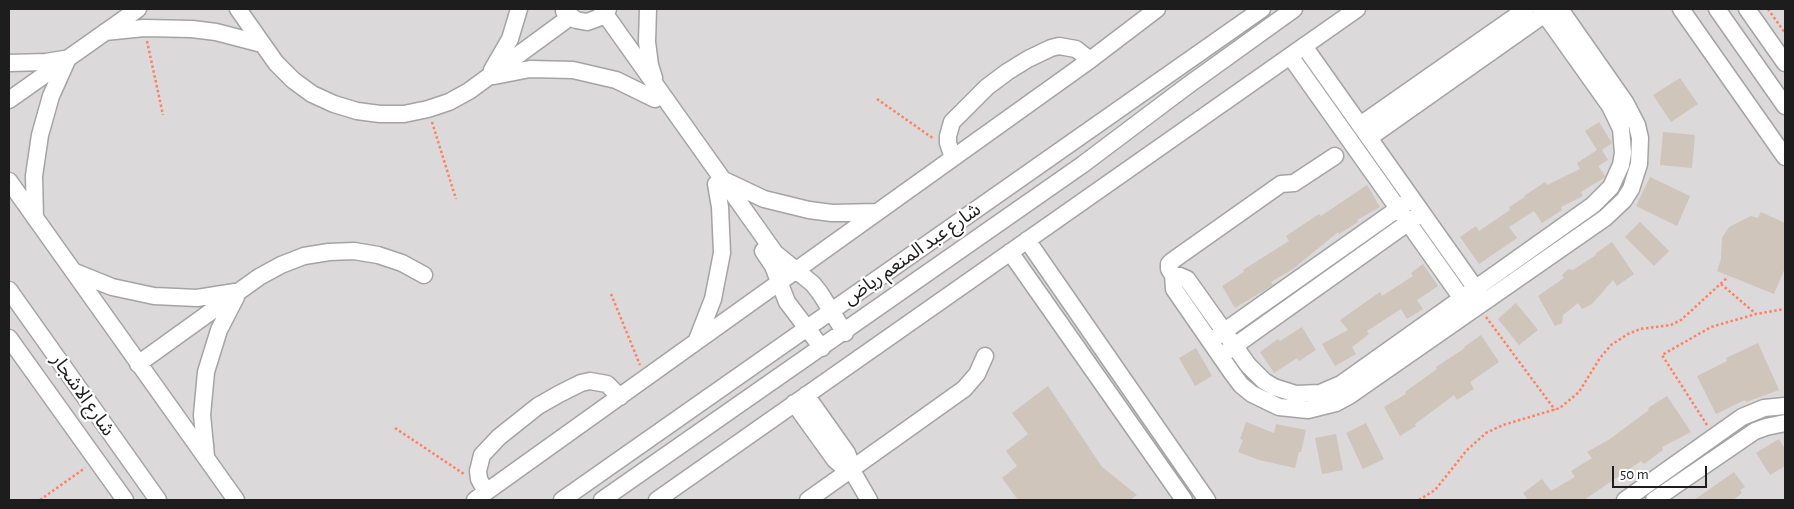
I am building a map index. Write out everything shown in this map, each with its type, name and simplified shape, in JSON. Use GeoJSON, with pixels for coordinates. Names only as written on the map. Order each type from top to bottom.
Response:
{"type":"FeatureCollection","features":[{"type":"Feature","properties":{"kind":"street"},"geometry":{"type":"LineString","coordinates":[[105,32],[117,9]]}},
{"type":"Feature","properties":{"kind":"street"},"geometry":{"type":"LineString","coordinates":[[9,100],[138,9]]}},
{"type":"Feature","properties":{"kind":"street"},"geometry":{"type":"LineString","coordinates":[[238,9],[276,63],[293,80],[312,94],[334,104],[357,111],[380,114],[404,114],[449,102],[487,78],[566,13],[581,21],[593,21],[604,14],[656,93],[719,182],[768,258],[787,302],[822,348]]}},
{"type":"Feature","properties":{"kind":"street"},"geometry":{"type":"LineString","coordinates":[[487,78],[500,59],[510,38],[519,9]]}},
{"type":"Feature","properties":{"kind":"street"},"geometry":{"type":"LineString","coordinates":[[648,9],[647,42],[656,93]]}},
{"type":"Feature","properties":{"kind":"street"},"geometry":{"type":"LineString","coordinates":[[620,397],[607,384],[599,381],[590,381],[581,383],[538,406],[518,421],[482,455],[478,471],[481,493],[620,397],[796,271],[878,212],[951,154],[1090,60],[1157,9]]}},
{"type":"Feature","properties":{"kind":"street","name":"شارع عبد المنعم رياض"},"geometry":{"type":"LineString","coordinates":[[562,500],[1262,9]]}},
{"type":"Feature","properties":{"kind":"street","name":"شارع عبد المنعم رياض"},"geometry":{"type":"LineString","coordinates":[[602,500],[845,333],[1082,166],[1187,86],[1294,9]]}},
{"type":"Feature","properties":{"kind":"street"},"geometry":{"type":"LineString","coordinates":[[657,500],[1357,9]]}},
{"type":"Feature","properties":{"kind":"street"},"geometry":{"type":"LineString","coordinates":[[1365,132],[1526,9]]}},
{"type":"Feature","properties":{"kind":"street"},"geometry":{"type":"LineString","coordinates":[[1681,9],[1785,157]]}},
{"type":"Feature","properties":{"kind":"street"},"geometry":{"type":"LineString","coordinates":[[1716,9],[1785,106]]}},
{"type":"Feature","properties":{"kind":"street"},"geometry":{"type":"LineString","coordinates":[[1747,9],[1785,63]]}},
{"type":"Feature","properties":{"kind":"street"},"geometry":{"type":"LineString","coordinates":[[1365,132],[1549,10]]}},
{"type":"Feature","properties":{"kind":"street"},"geometry":{"type":"LineString","coordinates":[[1476,288],[1594,204],[1611,187],[1621,165],[1623,141],[1616,117],[1549,10]]}},
{"type":"Feature","properties":{"kind":"street"},"geometry":{"type":"LineString","coordinates":[[1173,275],[1187,279],[1256,374],[1274,387],[1296,394],[1320,393],[1341,384],[1474,304],[1615,210],[1631,189],[1639,164],[1640,138],[1632,113],[1549,10]]}},
{"type":"Feature","properties":{"kind":"street"},"geometry":{"type":"LineString","coordinates":[[105,32],[144,28],[192,29],[239,37],[262,44]]}},
{"type":"Feature","properties":{"kind":"street"},"geometry":{"type":"LineString","coordinates":[[951,154],[948,136],[952,122],[980,92],[1007,72],[1028,59],[1059,46],[1076,49],[1090,60]]}},
{"type":"Feature","properties":{"kind":"street"},"geometry":{"type":"LineString","coordinates":[[1304,46],[1476,288],[1474,304],[1349,396],[1322,408],[1293,410],[1265,402],[1241,385],[1174,288],[1173,275],[1169,267],[1172,261],[1281,184],[1294,183],[1335,156]]}},
{"type":"Feature","properties":{"kind":"street"},"geometry":{"type":"LineString","coordinates":[[1290,56],[1408,223],[1474,304]]}},
{"type":"Feature","properties":{"kind":"street"},"geometry":{"type":"LineString","coordinates":[[9,62],[46,62],[68,58]]}},
{"type":"Feature","properties":{"kind":"street"},"geometry":{"type":"LineString","coordinates":[[35,218],[34,176],[40,135],[51,96],[68,58]]}},
{"type":"Feature","properties":{"kind":"street"},"geometry":{"type":"LineString","coordinates":[[487,78],[530,69],[573,70],[616,80],[656,93]]}},
{"type":"Feature","properties":{"kind":"street"},"geometry":{"type":"LineString","coordinates":[[9,181],[236,500]]}},
{"type":"Feature","properties":{"kind":"street"},"geometry":{"type":"LineString","coordinates":[[719,182],[786,206],[832,213],[878,212]]}},
{"type":"Feature","properties":{"kind":"street"},"geometry":{"type":"LineString","coordinates":[[719,182],[775,253],[805,277],[820,293],[845,333]]}},
{"type":"Feature","properties":{"kind":"street"},"geometry":{"type":"LineString","coordinates":[[696,342],[713,299],[722,253],[719,182]]}},
{"type":"Feature","properties":{"kind":"street"},"geometry":{"type":"LineString","coordinates":[[1210,341],[1412,198]]}},
{"type":"Feature","properties":{"kind":"street"},"geometry":{"type":"LineString","coordinates":[[1220,356],[1422,213]]}},
{"type":"Feature","properties":{"kind":"street"},"geometry":{"type":"LineString","coordinates":[[1027,240],[1207,500]]}},
{"type":"Feature","properties":{"kind":"street"},"geometry":{"type":"LineString","coordinates":[[138,364],[259,277],[281,265],[304,256],[329,252],[354,252],[378,255],[402,263],[424,275]]}},
{"type":"Feature","properties":{"kind":"street"},"geometry":{"type":"LineString","coordinates":[[1010,252],[1184,500]]}},
{"type":"Feature","properties":{"kind":"street"},"geometry":{"type":"LineString","coordinates":[[72,271],[112,287],[154,296],[197,298],[240,291]]}},
{"type":"Feature","properties":{"kind":"street","name":"شارع الاشجار"},"geometry":{"type":"LineString","coordinates":[[9,290],[158,500]]}},
{"type":"Feature","properties":{"kind":"street"},"geometry":{"type":"LineString","coordinates":[[206,459],[202,415],[206,372],[219,330],[240,291]]}},
{"type":"Feature","properties":{"kind":"street","name":"شارع الاشجار"},"geometry":{"type":"LineString","coordinates":[[9,338],[125,500]]}},
{"type":"Feature","properties":{"kind":"street"},"geometry":{"type":"LineString","coordinates":[[808,500],[964,390],[977,374],[985,356]]}},
{"type":"Feature","properties":{"kind":"street"},"geometry":{"type":"LineString","coordinates":[[800,399],[847,453],[851,469],[869,500]]}},
{"type":"Feature","properties":{"kind":"street"},"geometry":{"type":"LineString","coordinates":[[1625,500],[1742,417],[1764,408],[1785,406]]}},
{"type":"Feature","properties":{"kind":"street"},"geometry":{"type":"LineString","coordinates":[[1654,500],[1755,431],[1766,426],[1785,424]]}},
{"type":"Feature","properties":{"kind":"path"},"geometry":{"type":"LineString","coordinates":[[1768,9],[1785,33]]}},
{"type":"Feature","properties":{"kind":"path"},"geometry":{"type":"LineString","coordinates":[[144,28],[163,115]]}},
{"type":"Feature","properties":{"kind":"path"},"geometry":{"type":"LineString","coordinates":[[877,99],[951,154]]}},
{"type":"Feature","properties":{"kind":"path"},"geometry":{"type":"LineString","coordinates":[[428,109],[456,199]]}},
{"type":"Feature","properties":{"kind":"path"},"geometry":{"type":"LineString","coordinates":[[1419,500],[1435,490],[1467,450],[1486,433],[1503,425],[1555,410],[1579,392],[1600,358],[1611,345],[1640,329],[1671,325],[1681,320],[1728,277]]}},
{"type":"Feature","properties":{"kind":"path"},"geometry":{"type":"LineString","coordinates":[[1720,284],[1756,314]]}},
{"type":"Feature","properties":{"kind":"path"},"geometry":{"type":"LineString","coordinates":[[611,294],[646,378]]}},
{"type":"Feature","properties":{"kind":"path"},"geometry":{"type":"LineString","coordinates":[[1474,304],[1555,410]]}},
{"type":"Feature","properties":{"kind":"path"},"geometry":{"type":"LineString","coordinates":[[1715,436],[1662,355],[1711,327],[1756,314],[1785,309]]}},
{"type":"Feature","properties":{"kind":"path"},"geometry":{"type":"LineString","coordinates":[[395,428],[481,493]]}},
{"type":"Feature","properties":{"kind":"path"},"geometry":{"type":"LineString","coordinates":[[40,500],[96,460]]}},
{"type":"Feature","properties":{"kind":"shaded area"},"geometry":{"type":"Polygon","coordinates":[[[9,9],[1785,9],[1785,500],[9,500],[9,9]]]}},
{"type":"Feature","properties":{"kind":"building"},"geometry":{"type":"Polygon","coordinates":[[[1680,78],[1698,104],[1671,122],[1653,95],[1680,78]]]}},
{"type":"Feature","properties":{"kind":"building"},"geometry":{"type":"Polygon","coordinates":[[[1599,122],[1612,143],[1602,150],[1608,160],[1598,166],[1605,176],[1604,178],[1581,192],[1583,196],[1561,207],[1562,210],[1542,223],[1534,211],[1509,227],[1517,238],[1479,264],[1460,237],[1476,226],[1479,231],[1510,210],[1509,207],[1545,182],[1547,185],[1580,169],[1577,163],[1597,150],[1585,131],[1599,122]]]}},
{"type":"Feature","properties":{"kind":"building"},"geometry":{"type":"Polygon","coordinates":[[[1663,132],[1695,135],[1692,168],[1660,165],[1663,132]]]}},
{"type":"Feature","properties":{"kind":"building"},"geometry":{"type":"Polygon","coordinates":[[[1650,177],[1690,196],[1677,226],[1636,206],[1650,177]]]}},
{"type":"Feature","properties":{"kind":"building"},"geometry":{"type":"Polygon","coordinates":[[[1367,185],[1380,207],[1357,220],[1358,222],[1339,234],[1338,232],[1293,269],[1271,282],[1273,285],[1235,308],[1222,286],[1244,272],[1243,270],[1289,241],[1286,236],[1319,214],[1321,216],[1367,185]]]}},
{"type":"Feature","properties":{"kind":"building"},"geometry":{"type":"Polygon","coordinates":[[[1761,212],[1785,223],[1785,268],[1774,294],[1717,271],[1721,259],[1722,238],[1729,227],[1751,216],[1758,218],[1761,212]]]}},
{"type":"Feature","properties":{"kind":"building"},"geometry":{"type":"Polygon","coordinates":[[[1640,222],[1669,251],[1654,266],[1625,237],[1640,222]]]}},
{"type":"Feature","properties":{"kind":"building"},"geometry":{"type":"Polygon","coordinates":[[[1612,242],[1634,274],[1617,286],[1613,280],[1592,304],[1582,309],[1578,303],[1563,315],[1562,323],[1555,326],[1538,296],[1564,278],[1562,275],[1568,269],[1573,270],[1612,242]]]}},
{"type":"Feature","properties":{"kind":"building"},"geometry":{"type":"Polygon","coordinates":[[[1423,264],[1438,286],[1417,300],[1423,309],[1407,319],[1401,309],[1367,331],[1369,334],[1352,347],[1356,354],[1335,366],[1322,344],[1348,330],[1340,320],[1380,292],[1382,296],[1413,276],[1411,273],[1423,264]]]}},
{"type":"Feature","properties":{"kind":"building"},"geometry":{"type":"Polygon","coordinates":[[[1516,303],[1538,330],[1519,345],[1498,319],[1516,303]]]}},
{"type":"Feature","properties":{"kind":"building"},"geometry":{"type":"Polygon","coordinates":[[[1302,327],[1316,350],[1299,361],[1297,358],[1274,373],[1260,352],[1278,339],[1280,341],[1302,327]]]}},
{"type":"Feature","properties":{"kind":"building"},"geometry":{"type":"Polygon","coordinates":[[[1481,335],[1499,362],[1470,382],[1474,389],[1457,400],[1454,395],[1415,424],[1416,426],[1400,436],[1384,407],[1406,394],[1405,392],[1437,369],[1436,367],[1481,335]]]}},
{"type":"Feature","properties":{"kind":"building"},"geometry":{"type":"Polygon","coordinates":[[[1758,343],[1779,390],[1746,402],[1745,400],[1716,414],[1697,376],[1727,361],[1726,358],[1758,343]]]}},
{"type":"Feature","properties":{"kind":"building"},"geometry":{"type":"Polygon","coordinates":[[[1196,348],[1212,376],[1195,386],[1179,358],[1196,348]]]}},
{"type":"Feature","properties":{"kind":"building"},"geometry":{"type":"Polygon","coordinates":[[[1048,386],[1102,467],[1137,495],[1130,500],[1018,500],[1002,478],[1017,466],[1006,451],[1028,434],[1012,413],[1048,386]]]}},
{"type":"Feature","properties":{"kind":"building"},"geometry":{"type":"Polygon","coordinates":[[[1667,396],[1691,432],[1662,447],[1663,450],[1644,464],[1641,461],[1584,500],[1528,500],[1523,493],[1542,479],[1551,491],[1575,477],[1571,471],[1592,458],[1587,452],[1610,439],[1649,410],[1648,408],[1667,396]]]}},
{"type":"Feature","properties":{"kind":"building"},"geometry":{"type":"Polygon","coordinates":[[[1246,422],[1274,433],[1276,424],[1306,430],[1295,468],[1259,460],[1238,452],[1243,440],[1240,439],[1246,422]]]}},
{"type":"Feature","properties":{"kind":"building"},"geometry":{"type":"Polygon","coordinates":[[[1366,423],[1384,459],[1363,469],[1346,433],[1366,423]]]}},
{"type":"Feature","properties":{"kind":"building"},"geometry":{"type":"Polygon","coordinates":[[[1336,434],[1343,470],[1322,474],[1315,438],[1336,434]]]}},
{"type":"Feature","properties":{"kind":"building"},"geometry":{"type":"Polygon","coordinates":[[[1779,439],[1785,449],[1785,466],[1770,475],[1756,453],[1779,439]]]}},
{"type":"Feature","properties":{"kind":"building"},"geometry":{"type":"Polygon","coordinates":[[[1734,472],[1745,487],[1740,490],[1742,493],[1733,500],[1694,500],[1734,472]]]}}]}
